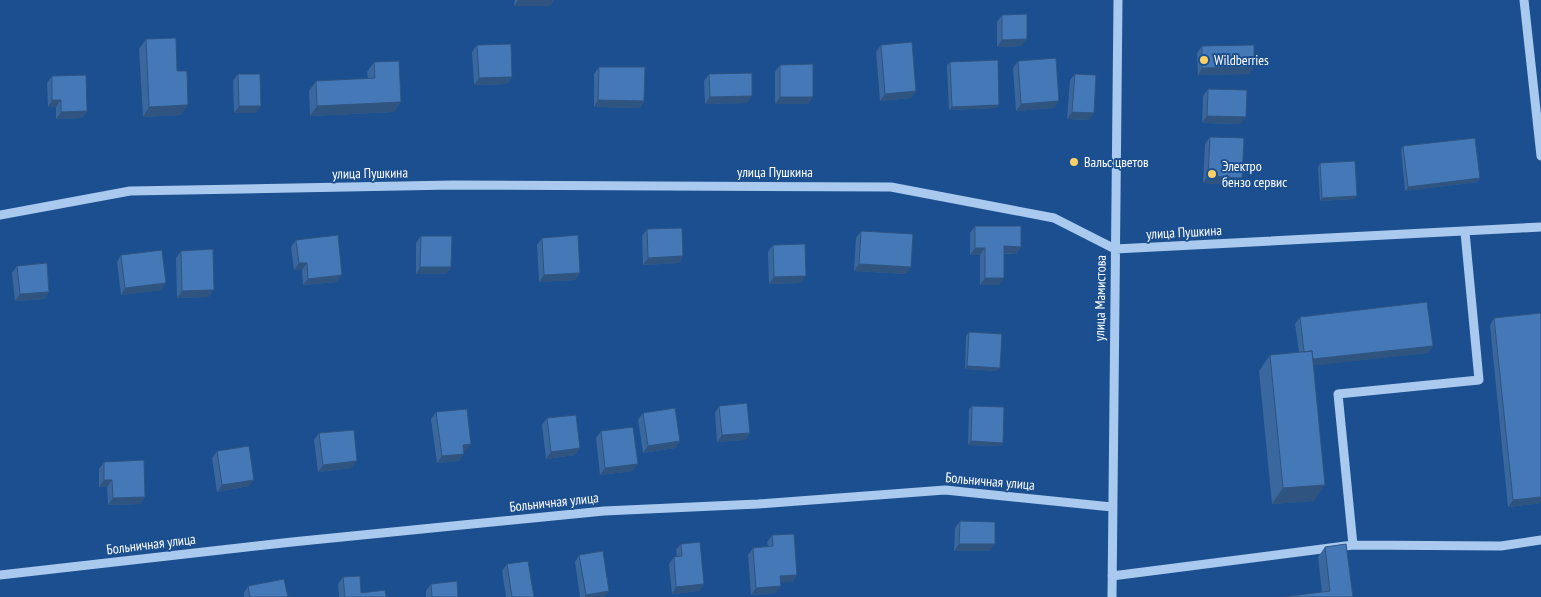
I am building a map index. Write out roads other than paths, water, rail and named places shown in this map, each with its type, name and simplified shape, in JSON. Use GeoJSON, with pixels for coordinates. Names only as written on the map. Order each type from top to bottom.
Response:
{"type":"FeatureCollection","features":[{"type":"Feature","properties":{"kind":"street","name":"улица Мамистова"},"geometry":{"type":"LineString","coordinates":[[1112,597],[1118,0]]}},
{"type":"Feature","properties":{"kind":"street"},"geometry":{"type":"LineString","coordinates":[[1524,0],[1541,156]]}},
{"type":"Feature","properties":{"kind":"street","name":"улица Пушкина"},"geometry":{"type":"LineString","coordinates":[[0,215],[130,191],[454,185],[891,187],[1054,218],[1115,249],[1541,227]]}},
{"type":"Feature","properties":{"kind":"street"},"geometry":{"type":"LineString","coordinates":[[1354,545],[1338,394],[1479,380],[1465,232]]}},
{"type":"Feature","properties":{"kind":"street","name":"Больничная улица"},"geometry":{"type":"LineString","coordinates":[[0,576],[292,542],[604,511],[758,504],[945,490],[1112,507]]}},
{"type":"Feature","properties":{"kind":"street"},"geometry":{"type":"LineString","coordinates":[[1112,576],[1354,545],[1501,546],[1541,540]]}},
{"type":"Feature","properties":{"kind":"place","name":"Wildberries"},"geometry":{"type":"Point","coordinates":[1204,60]}},
{"type":"Feature","properties":{"kind":"place","name":"Вальс цветов"},"geometry":{"type":"Point","coordinates":[1074,162]}},
{"type":"Feature","properties":{"kind":"place","name":"Электро бензо сервис"},"geometry":{"type":"Point","coordinates":[1212,174]}}]}
